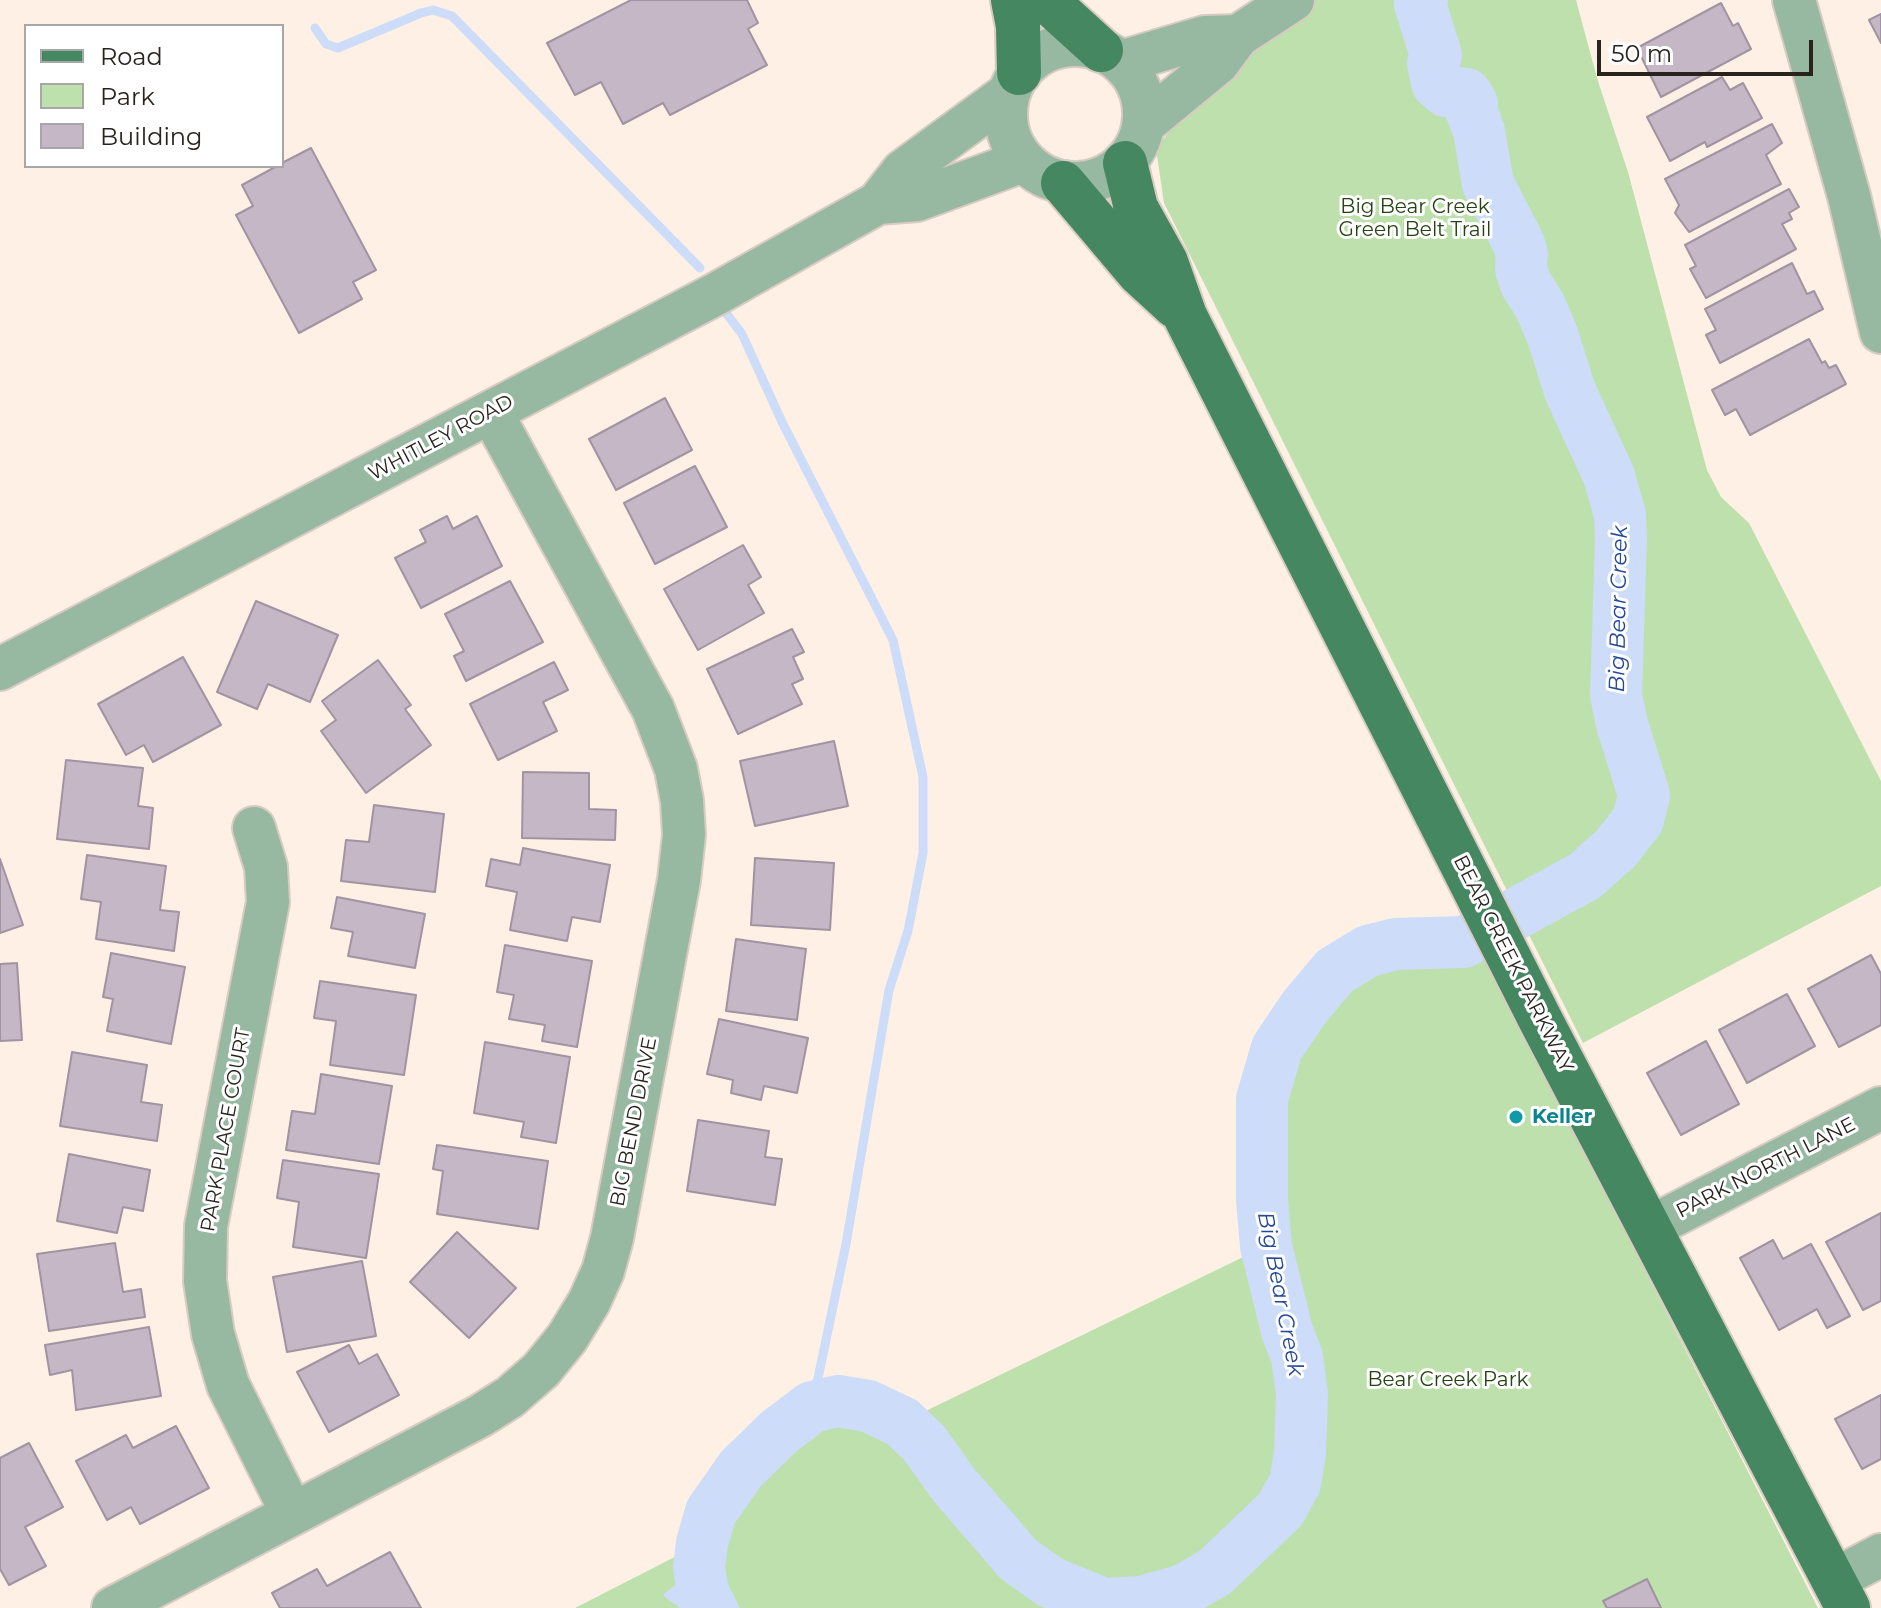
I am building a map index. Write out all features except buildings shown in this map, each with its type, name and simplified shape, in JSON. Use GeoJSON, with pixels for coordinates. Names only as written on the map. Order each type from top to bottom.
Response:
{"type":"FeatureCollection","features":[{"type":"Feature","properties":{"kind":"main road"},"geometry":{"type":"LineString","coordinates":[[1013,0],[1018,26],[1014,84]]}},
{"type":"Feature","properties":{"kind":"main road"},"geometry":{"type":"LineString","coordinates":[[1046,0],[1111,56]]}},
{"type":"Feature","properties":{"kind":"main road","name":"BEAR CREEK PARKWAY"},"geometry":{"type":"LineString","coordinates":[[1125,163],[1136,208],[1166,262],[1185,316],[1506,951],[1841,1594]]}},
{"type":"Feature","properties":{"kind":"main road","name":"BEAR CREEK PARKWAY"},"geometry":{"type":"LineString","coordinates":[[1063,183],[1139,273],[1185,316]]}},
{"type":"Feature","properties":{"kind":"street"},"geometry":{"type":"LineString","coordinates":[[1145,123],[1218,63],[1238,36],[1293,0]]}},
{"type":"Feature","properties":{"kind":"street"},"geometry":{"type":"LineString","coordinates":[[1794,0],[1865,192],[1881,332]]}},
{"type":"Feature","properties":{"kind":"street"},"geometry":{"type":"LineString","coordinates":[[1111,56],[1205,37],[1238,36]]}},
{"type":"Feature","properties":{"kind":"street"},"geometry":{"type":"LineString","coordinates":[[1079,45],[1111,56],[1135,79],[1143,100],[1145,123],[1138,144],[1125,163],[1107,176],[1086,183],[1063,183],[1041,175],[1023,161],[1011,140],[1005,117],[1014,84],[1036,57],[1057,47],[1079,45]]}},
{"type":"Feature","properties":{"kind":"street","name":"WHITLEY ROAD"},"geometry":{"type":"LineString","coordinates":[[0,669],[716,294],[878,203],[903,171],[1014,84]]}},
{"type":"Feature","properties":{"kind":"street","name":"WHITLEY ROAD"},"geometry":{"type":"LineString","coordinates":[[878,203],[917,200],[1023,161]]}},
{"type":"Feature","properties":{"kind":"street","name":"BIG BEND DRIVE"},"geometry":{"type":"LineString","coordinates":[[113,1608],[495,1407],[541,1370],[579,1321],[603,1271],[612,1238],[677,894],[683,824],[676,769],[648,700],[491,412]]}},
{"type":"Feature","properties":{"kind":"street","name":"PARK PLACE COURT"},"geometry":{"type":"LineString","coordinates":[[254,828],[266,867],[268,902],[206,1226],[205,1281],[213,1334],[228,1385],[292,1513]]}},
{"type":"Feature","properties":{"kind":"street","name":"PARK NORTH LANE"},"geometry":{"type":"LineString","coordinates":[[1651,1227],[1881,1108]]}},
{"type":"Feature","properties":{"kind":"street"},"geometry":{"type":"LineString","coordinates":[[1841,1594],[1881,1555]]}},
{"type":"Feature","properties":{"kind":"green space","name":"Big Bear Creek Green Belt Trail"},"geometry":{"type":"Polygon","coordinates":[[[1311,0],[1576,0],[1597,78],[1628,172],[1707,470],[1721,497],[1749,523],[1881,781],[1881,886],[1583,1043],[1164,203],[1156,149],[1195,98],[1311,0]]]}},
{"type":"Feature","properties":{"kind":"green space","name":"Bear Creek Park"},"geometry":{"type":"Polygon","coordinates":[[[1396,944],[1477,944],[1818,1608],[575,1608],[702,1543],[711,1512],[741,1469],[779,1432],[812,1407],[838,1401],[868,1406],[903,1422],[1266,1246],[1262,1200],[1262,1099],[1277,1048],[1304,1008],[1335,971],[1368,951],[1396,944]]]}},
{"type":"Feature","properties":{"kind":"water"},"geometry":{"type":"Polygon","coordinates":[[[679,1566],[725,1569],[727,1582],[740,1608],[682,1608],[668,1600],[663,1595],[679,1582],[682,1573],[679,1566]]]}},
{"type":"Feature","properties":{"kind":"waterway","name":"Big Bear Creek"},"geometry":{"type":"LineString","coordinates":[[705,1608],[699,1567],[711,1512],[741,1469],[779,1432],[812,1407],[838,1401],[868,1406],[902,1422],[924,1443],[954,1485],[1018,1559],[1050,1582],[1104,1604],[1141,1602],[1184,1590],[1215,1572],[1280,1510],[1295,1483],[1300,1453],[1302,1394],[1297,1357],[1287,1331],[1266,1246],[1262,1200],[1262,1099],[1277,1048],[1304,1008],[1335,971],[1368,951],[1396,944],[1464,942],[1585,876],[1616,848],[1638,820],[1644,795],[1616,695],[1620,515],[1609,476],[1570,391],[1552,334],[1526,284],[1519,244],[1488,184],[1472,104],[1466,94],[1446,91],[1437,83],[1433,63],[1436,55],[1420,4],[1422,0]]}},
{"type":"Feature","properties":{"kind":"waterway"},"geometry":{"type":"LineString","coordinates":[[315,28],[326,44],[338,48],[421,13],[433,10],[452,16],[700,268]]}},
{"type":"Feature","properties":{"kind":"waterway"},"geometry":{"type":"LineString","coordinates":[[726,313],[742,334],[782,422],[893,640],[923,777],[923,853],[908,931],[889,990],[846,1244],[812,1407]]}},
{"type":"Feature","properties":{"kind":"place","name":"Keller"},"geometry":{"type":"Point","coordinates":[1516,1117]}}]}
